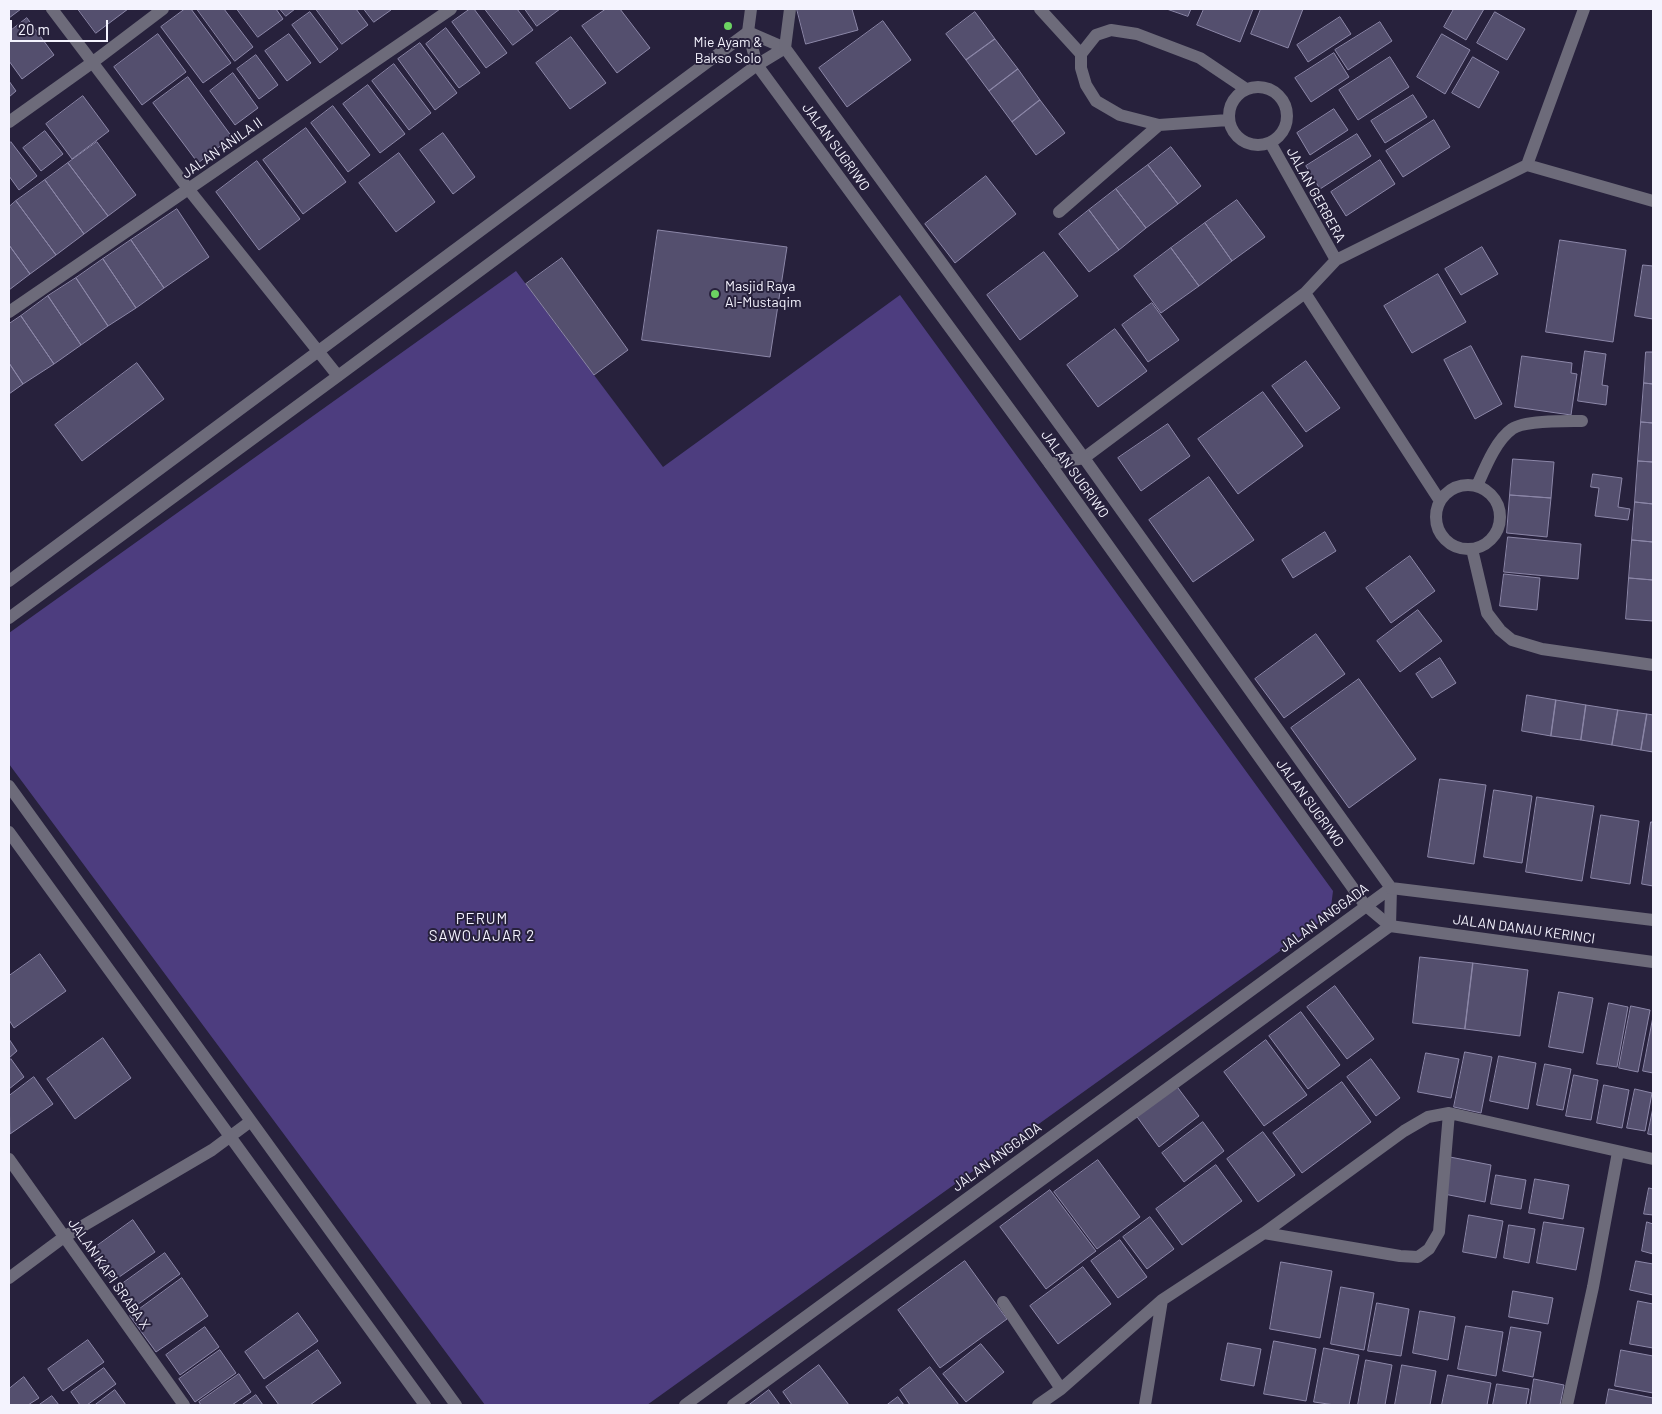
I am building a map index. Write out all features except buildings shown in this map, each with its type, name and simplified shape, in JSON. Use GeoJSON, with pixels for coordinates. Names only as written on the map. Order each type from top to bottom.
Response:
{"type":"FeatureCollection","features":[{"type":"Feature","properties":{"kind":"street"},"geometry":{"type":"LineString","coordinates":[[52,9],[189,190],[338,376]]}},
{"type":"Feature","properties":{"kind":"street"},"geometry":{"type":"LineString","coordinates":[[9,122],[163,9]]}},
{"type":"Feature","properties":{"kind":"street","name":"JALAN ANILA II"},"geometry":{"type":"LineString","coordinates":[[9,312],[451,9]]}},
{"type":"Feature","properties":{"kind":"street"},"geometry":{"type":"LineString","coordinates":[[9,581],[748,32],[751,9]]}},
{"type":"Feature","properties":{"kind":"street"},"geometry":{"type":"LineString","coordinates":[[785,48],[790,9]]}},
{"type":"Feature","properties":{"kind":"street"},"geometry":{"type":"LineString","coordinates":[[1040,9],[1081,54]]}},
{"type":"Feature","properties":{"kind":"street"},"geometry":{"type":"LineString","coordinates":[[1527,165],[1584,9]]}},
{"type":"Feature","properties":{"kind":"street"},"geometry":{"type":"LineString","coordinates":[[1228,120],[1159,125],[1120,116],[1096,101],[1086,85],[1081,68],[1081,54],[1096,35],[1111,30],[1137,34],[1200,58],[1246,89]]}},
{"type":"Feature","properties":{"kind":"street"},"geometry":{"type":"LineString","coordinates":[[748,32],[785,48]]}},
{"type":"Feature","properties":{"kind":"street","name":"JALAN SUGRIWO"},"geometry":{"type":"LineString","coordinates":[[748,32],[756,65],[1050,464],[1365,905],[1390,926]]}},
{"type":"Feature","properties":{"kind":"street"},"geometry":{"type":"LineString","coordinates":[[9,618],[756,65],[785,48]]}},
{"type":"Feature","properties":{"kind":"street","name":"JALAN SUGRIWO"},"geometry":{"type":"LineString","coordinates":[[785,48],[1084,458],[1391,888]]}},
{"type":"Feature","properties":{"kind":"street"},"geometry":{"type":"LineString","coordinates":[[1259,86],[1271,90],[1282,98],[1287,110],[1287,124],[1281,135],[1271,144],[1252,146],[1236,137],[1228,120],[1232,102],[1246,89],[1259,86]]}},
{"type":"Feature","properties":{"kind":"street"},"geometry":{"type":"LineString","coordinates":[[1059,212],[1159,125]]}},
{"type":"Feature","properties":{"kind":"street","name":"JALAN GERBERA"},"geometry":{"type":"LineString","coordinates":[[1271,144],[1336,260]]}},
{"type":"Feature","properties":{"kind":"street"},"geometry":{"type":"LineString","coordinates":[[1050,464],[1084,458],[1305,293],[1336,260],[1527,165],[1653,201]]}},
{"type":"Feature","properties":{"kind":"street"},"geometry":{"type":"LineString","coordinates":[[1305,293],[1440,501]]}},
{"type":"Feature","properties":{"kind":"street"},"geometry":{"type":"LineString","coordinates":[[1477,486],[1497,446],[1512,428],[1531,423],[1582,420]]}},
{"type":"Feature","properties":{"kind":"street"},"geometry":{"type":"LineString","coordinates":[[1462,485],[1477,486],[1492,494],[1500,510],[1499,528],[1488,542],[1472,550],[1455,546],[1441,535],[1436,518],[1440,501],[1449,490],[1462,485]]}},
{"type":"Feature","properties":{"kind":"street"},"geometry":{"type":"LineString","coordinates":[[1472,550],[1487,613],[1500,630],[1512,640],[1542,649],[1653,665]]}},
{"type":"Feature","properties":{"kind":"street"},"geometry":{"type":"LineString","coordinates":[[9,786],[456,1405]]}},
{"type":"Feature","properties":{"kind":"street"},"geometry":{"type":"LineString","coordinates":[[9,832],[425,1405]]}},
{"type":"Feature","properties":{"kind":"street","name":"JALAN ANGGADA"},"geometry":{"type":"LineString","coordinates":[[685,1405],[1365,905],[1391,888]]}},
{"type":"Feature","properties":{"kind":"street","name":"JALAN ANGGADA"},"geometry":{"type":"LineString","coordinates":[[1390,926],[1391,888]]}},
{"type":"Feature","properties":{"kind":"street","name":"JALAN DANAU KERINCI"},"geometry":{"type":"LineString","coordinates":[[1391,888],[1653,920]]}},
{"type":"Feature","properties":{"kind":"street"},"geometry":{"type":"LineString","coordinates":[[733,1405],[1390,926]]}},
{"type":"Feature","properties":{"kind":"street","name":"JALAN DANAU KERINCI"},"geometry":{"type":"LineString","coordinates":[[1390,926],[1653,962]]}},
{"type":"Feature","properties":{"kind":"street"},"geometry":{"type":"LineString","coordinates":[[1264,1233],[1400,1256],[1418,1257],[1429,1250],[1438,1232],[1449,1113]]}},
{"type":"Feature","properties":{"kind":"street"},"geometry":{"type":"LineString","coordinates":[[1038,1405],[1061,1389],[1162,1300],[1264,1233],[1404,1131],[1428,1117],[1449,1113],[1653,1159]]}},
{"type":"Feature","properties":{"kind":"street"},"geometry":{"type":"LineString","coordinates":[[9,1278],[64,1236],[204,1155],[251,1121]]}},
{"type":"Feature","properties":{"kind":"street"},"geometry":{"type":"LineString","coordinates":[[1566,1405],[1593,1287],[1618,1152]]}},
{"type":"Feature","properties":{"kind":"street","name":"JALAN KAPI SRABA X"},"geometry":{"type":"LineString","coordinates":[[9,1159],[184,1405]]}},
{"type":"Feature","properties":{"kind":"street"},"geometry":{"type":"LineString","coordinates":[[1145,1405],[1162,1300]]}},
{"type":"Feature","properties":{"kind":"street"},"geometry":{"type":"LineString","coordinates":[[1003,1302],[1061,1389]]}},
{"type":"Feature","properties":{"kind":"shaded area"},"geometry":{"type":"Polygon","coordinates":[[[516,271],[663,467],[900,295],[1333,891],[1330,915],[647,1405],[485,1405],[9,764],[9,633],[516,271]]]}},
{"type":"Feature","properties":{"kind":"place","name":"Mie Ayam & Bakso Solo"},"geometry":{"type":"Point","coordinates":[728,26]}},
{"type":"Feature","properties":{"kind":"place","name":"Masjid Raya Al-Mustaqim"},"geometry":{"type":"Point","coordinates":[715,294]}},
{"type":"Feature","properties":{"kind":"district","name":"PERUM SAWOJAJAR 2"},"geometry":{"type":"Point","coordinates":[482,928]}}]}
